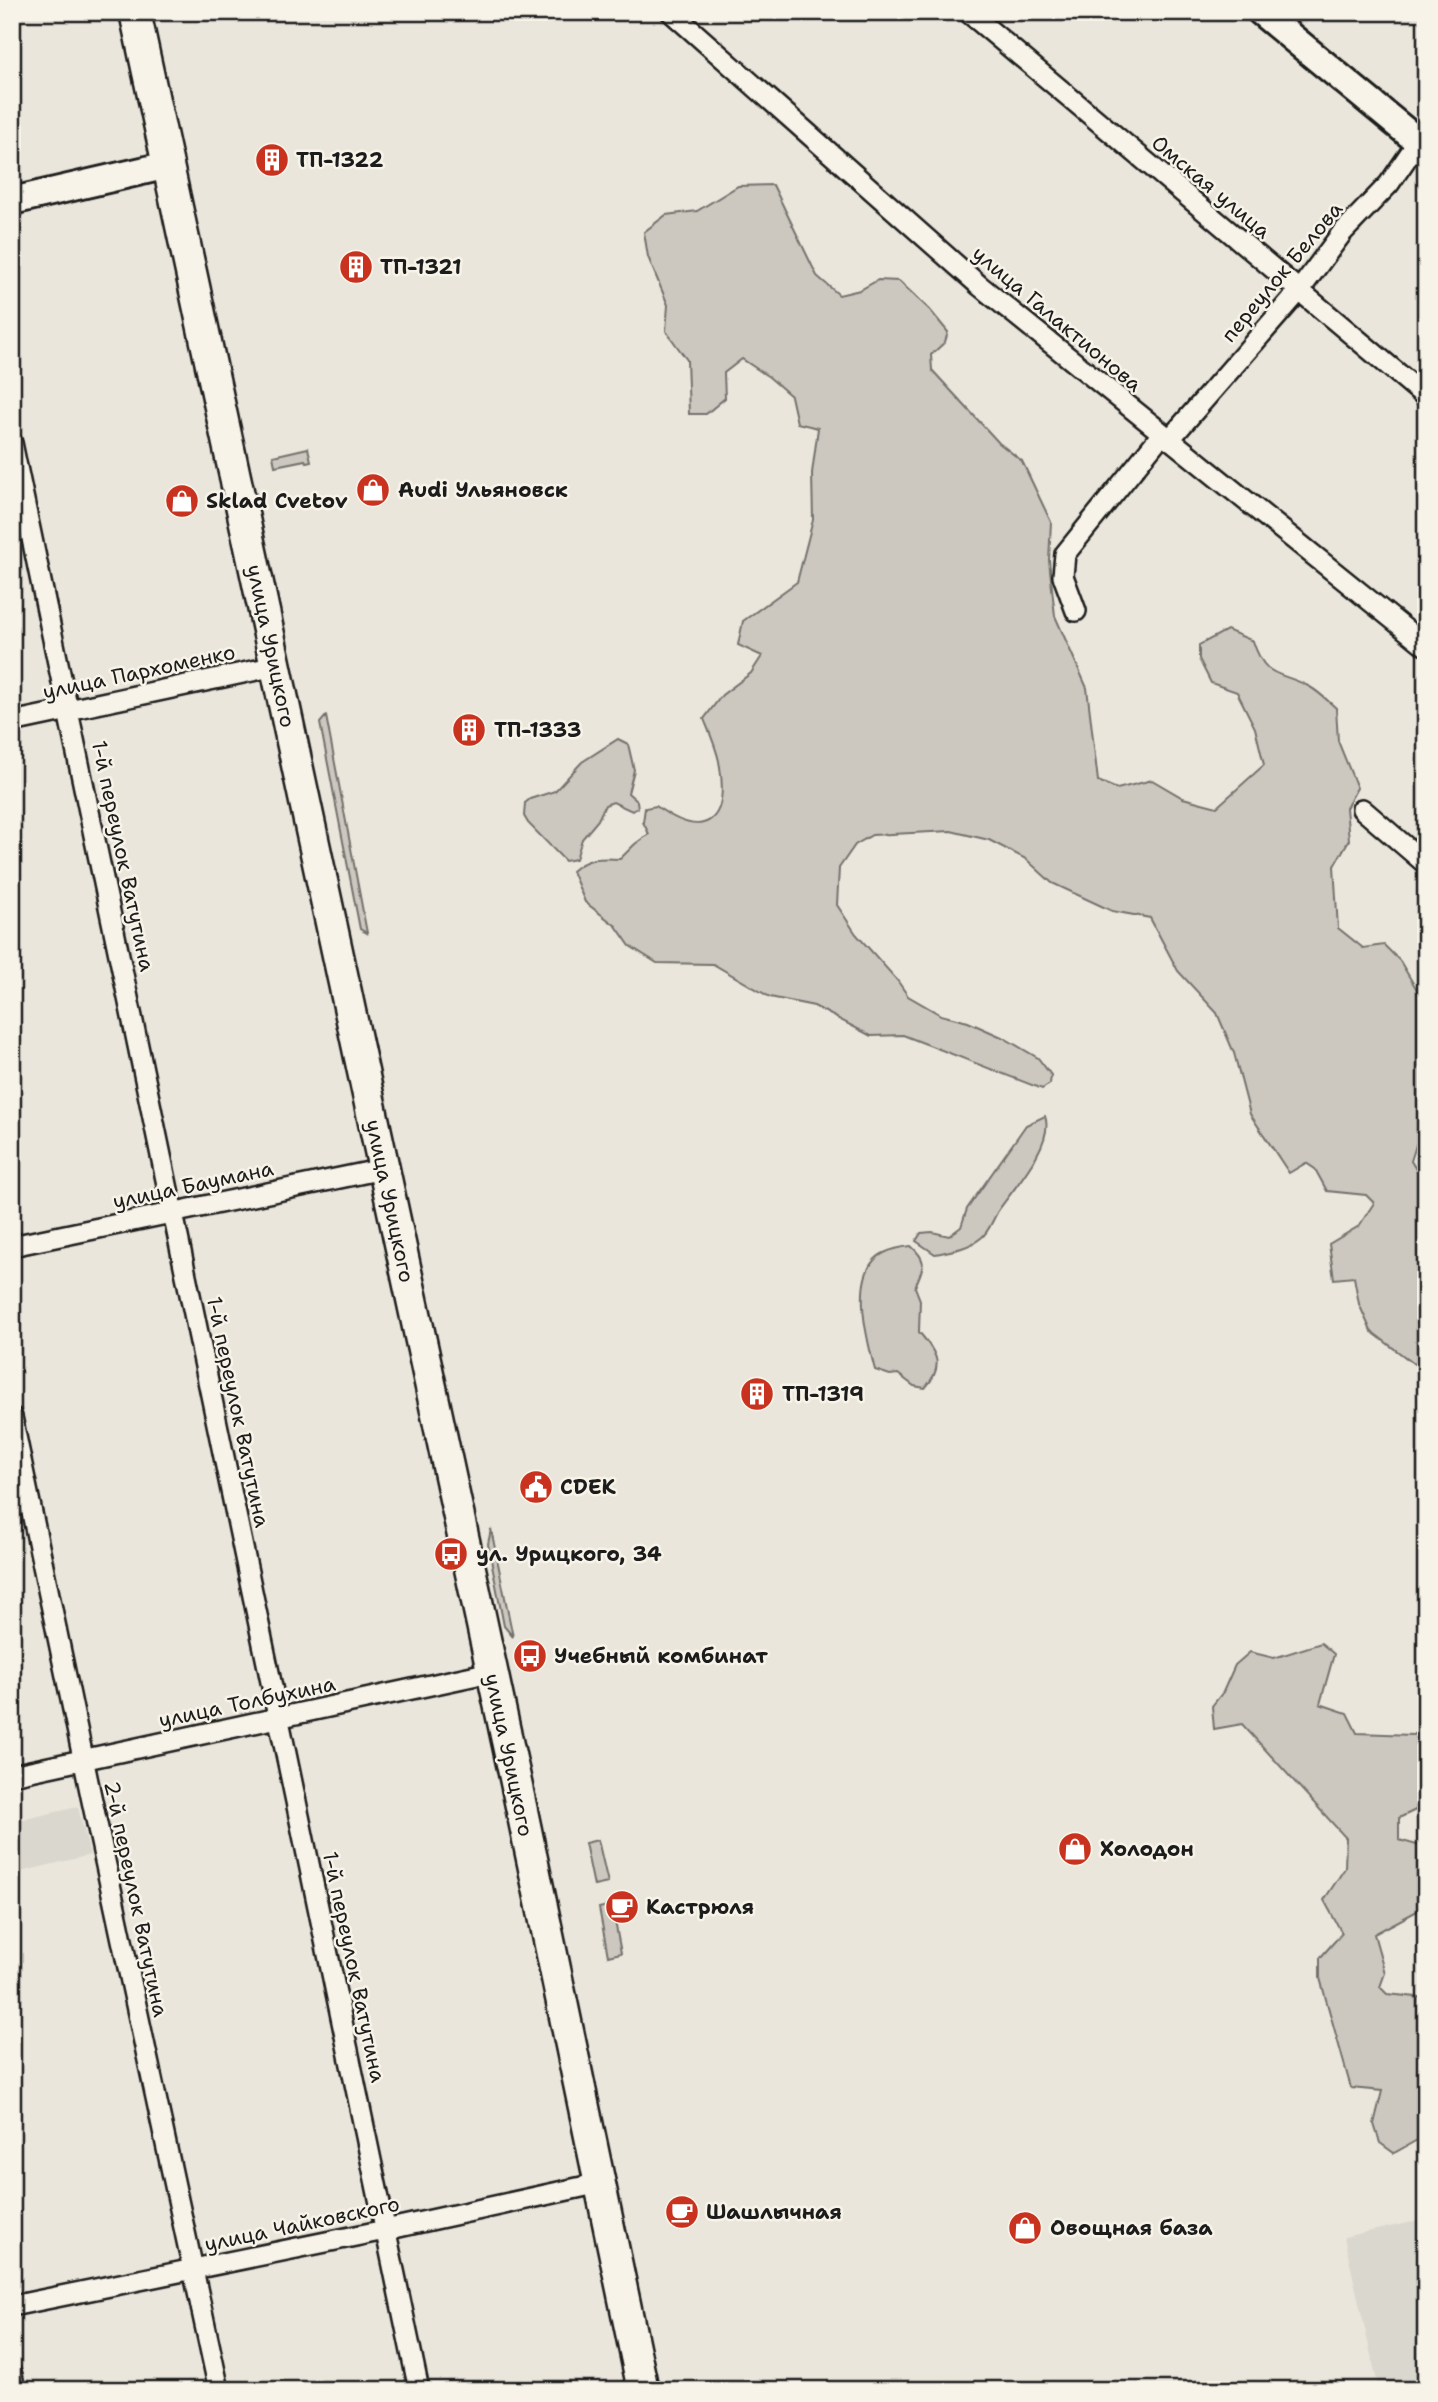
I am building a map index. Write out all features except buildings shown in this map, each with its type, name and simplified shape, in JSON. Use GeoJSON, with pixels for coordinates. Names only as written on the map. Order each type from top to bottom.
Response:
{"type":"FeatureCollection","features":[{"type":"Feature","properties":{"kind":"main road","name":"улица Урицкого"},"geometry":{"type":"LineString","coordinates":[[135,12],[643,2390]]}},
{"type":"Feature","properties":{"kind":"street","name":"улица Галактионова"},"geometry":{"type":"LineString","coordinates":[[671,12],[980,286],[1426,646]]}},
{"type":"Feature","properties":{"kind":"street","name":"Омская улица"},"geometry":{"type":"LineString","coordinates":[[968,12],[1426,397]]}},
{"type":"Feature","properties":{"kind":"street"},"geometry":{"type":"LineString","coordinates":[[1261,12],[1423,140]]}},
{"type":"Feature","properties":{"kind":"street","name":"переулок Белова"},"geometry":{"type":"LineString","coordinates":[[1076,611],[1063,576],[1065,554],[1298,290],[1342,233],[1389,184],[1423,140]]}},
{"type":"Feature","properties":{"kind":"street"},"geometry":{"type":"LineString","coordinates":[[12,201],[168,165]]}},
{"type":"Feature","properties":{"kind":"street","name":"1-й переулок Ватутина"},"geometry":{"type":"LineString","coordinates":[[12,443],[70,710],[419,2390]]}},
{"type":"Feature","properties":{"kind":"street","name":"улица Пархоменко"},"geometry":{"type":"LineString","coordinates":[[12,722],[276,666]]}},
{"type":"Feature","properties":{"kind":"street"},"geometry":{"type":"LineString","coordinates":[[1362,809],[1426,864]]}},
{"type":"Feature","properties":{"kind":"street","name":"улица Баумана"},"geometry":{"type":"LineString","coordinates":[[12,1246],[383,1169]]}},
{"type":"Feature","properties":{"kind":"street","name":"2-й переулок Ватутина"},"geometry":{"type":"LineString","coordinates":[[12,1416],[219,2390]]}},
{"type":"Feature","properties":{"kind":"street","name":"улица Толбухина"},"geometry":{"type":"LineString","coordinates":[[12,1775],[491,1672]]}},
{"type":"Feature","properties":{"kind":"street","name":"улица Чайковского"},"geometry":{"type":"LineString","coordinates":[[12,2306],[600,2183]]}},
{"type":"Feature","properties":{"kind":"street"},"geometry":{"type":"LineString","coordinates":[[12,2375],[15,2390]]}},
{"type":"Feature","properties":{"kind":"shaded area"},"geometry":{"type":"Polygon","coordinates":[[[773,185],[817,276],[839,295],[860,290],[878,280],[899,281],[930,310],[948,332],[945,342],[931,355],[932,370],[999,443],[1022,461],[1051,522],[1049,560],[1055,616],[1087,688],[1098,781],[1117,789],[1152,780],[1183,798],[1217,807],[1264,765],[1255,728],[1237,692],[1211,683],[1199,659],[1199,645],[1227,630],[1253,641],[1263,663],[1269,669],[1310,687],[1336,708],[1338,741],[1357,788],[1346,808],[1349,840],[1334,866],[1338,928],[1363,948],[1384,945],[1400,961],[1426,1005],[1426,1113],[1411,1161],[1426,1186],[1426,1373],[1371,1331],[1359,1304],[1354,1277],[1334,1279],[1329,1244],[1359,1226],[1374,1203],[1366,1195],[1327,1191],[1315,1169],[1306,1163],[1289,1173],[1250,1114],[1234,1053],[1217,1013],[1178,971],[1150,918],[1112,911],[1052,883],[1026,859],[989,840],[951,831],[872,835],[855,845],[839,868],[837,905],[856,934],[908,996],[941,1015],[968,1022],[1004,1038],[1038,1058],[1051,1075],[1050,1084],[1042,1089],[903,1035],[871,1036],[814,1006],[770,997],[713,964],[657,963],[630,946],[616,926],[585,902],[572,871],[589,861],[620,859],[649,834],[643,822],[645,808],[656,806],[687,822],[699,824],[709,821],[716,813],[722,786],[720,767],[704,719],[722,695],[751,673],[762,656],[738,645],[743,621],[797,582],[813,520],[812,473],[818,428],[797,423],[791,396],[742,359],[724,373],[725,398],[706,414],[689,414],[687,360],[666,331],[668,305],[648,257],[644,232],[666,215],[697,211],[738,186],[773,185]]]}},
{"type":"Feature","properties":{"kind":"shaded area"},"geometry":{"type":"Polygon","coordinates":[[[308,448],[311,461],[275,466],[273,456],[308,448]]]}},
{"type":"Feature","properties":{"kind":"shaded area"},"geometry":{"type":"Polygon","coordinates":[[[326,716],[367,933],[360,929],[320,723],[326,716]]]}},
{"type":"Feature","properties":{"kind":"shaded area"},"geometry":{"type":"Polygon","coordinates":[[[618,739],[628,744],[634,770],[628,793],[637,801],[638,808],[632,811],[613,802],[605,805],[598,820],[582,839],[576,859],[565,861],[528,823],[524,816],[525,803],[555,791],[582,762],[618,739]]]}},
{"type":"Feature","properties":{"kind":"shaded area"},"geometry":{"type":"Polygon","coordinates":[[[1045,1116],[1044,1139],[1038,1152],[984,1235],[965,1247],[935,1254],[916,1241],[921,1233],[932,1232],[949,1236],[961,1227],[967,1209],[1026,1125],[1045,1116]]]}},
{"type":"Feature","properties":{"kind":"shaded area"},"geometry":{"type":"Polygon","coordinates":[[[911,1246],[920,1256],[923,1265],[915,1287],[920,1300],[919,1332],[934,1353],[937,1366],[925,1388],[914,1386],[898,1374],[890,1375],[875,1370],[863,1307],[866,1274],[873,1262],[884,1253],[911,1246]]]}},
{"type":"Feature","properties":{"kind":"shaded area"},"geometry":{"type":"Polygon","coordinates":[[[491,1529],[513,1637],[504,1626],[488,1544],[491,1529]]]}},
{"type":"Feature","properties":{"kind":"shaded area"},"geometry":{"type":"Polygon","coordinates":[[[1321,1643],[1334,1654],[1320,1704],[1347,1713],[1357,1733],[1413,1735],[1426,1723],[1426,1805],[1399,1818],[1399,1840],[1424,1847],[1426,1871],[1419,1910],[1374,1934],[1385,1973],[1380,1987],[1387,1994],[1426,1998],[1426,2135],[1394,2153],[1380,2143],[1374,2124],[1382,2091],[1351,2088],[1320,1978],[1320,1958],[1342,1933],[1324,1900],[1345,1868],[1346,1838],[1242,1724],[1214,1729],[1212,1706],[1223,1692],[1235,1665],[1250,1652],[1274,1658],[1321,1643]]]}},
{"type":"Feature","properties":{"kind":"shaded area"},"geometry":{"type":"Polygon","coordinates":[[[78,1807],[90,1855],[12,1874],[12,1822],[78,1807]]]}},
{"type":"Feature","properties":{"kind":"shaded area"},"geometry":{"type":"Polygon","coordinates":[[[598,1840],[608,1883],[594,1886],[585,1843],[598,1840]]]}},
{"type":"Feature","properties":{"kind":"shaded area"},"geometry":{"type":"Polygon","coordinates":[[[612,1905],[621,1953],[608,1956],[599,1908],[612,1905]]]}},
{"type":"Feature","properties":{"kind":"shaded area"},"geometry":{"type":"Polygon","coordinates":[[[1426,2219],[1426,2390],[1379,2390],[1344,2237],[1426,2219]]]}},
{"type":"Feature","properties":{"kind":"place","name":"ТП-1322"},"geometry":{"type":"Point","coordinates":[272,160]}},
{"type":"Feature","properties":{"kind":"place","name":"ТП-1321"},"geometry":{"type":"Point","coordinates":[356,267]}},
{"type":"Feature","properties":{"kind":"place","name":"Audi Ульяновск"},"geometry":{"type":"Point","coordinates":[373,490]}},
{"type":"Feature","properties":{"kind":"place","name":"Sklad Cvetov"},"geometry":{"type":"Point","coordinates":[182,501]}},
{"type":"Feature","properties":{"kind":"place","name":"ТП-1333"},"geometry":{"type":"Point","coordinates":[469,730]}},
{"type":"Feature","properties":{"kind":"place","name":"ТП-1319"},"geometry":{"type":"Point","coordinates":[757,1394]}},
{"type":"Feature","properties":{"kind":"place","name":"CDEK"},"geometry":{"type":"Point","coordinates":[536,1487]}},
{"type":"Feature","properties":{"kind":"place","name":"ул. Урицкого, 34"},"geometry":{"type":"Point","coordinates":[451,1554]}},
{"type":"Feature","properties":{"kind":"place","name":"Учебный комбинат"},"geometry":{"type":"Point","coordinates":[530,1656]}},
{"type":"Feature","properties":{"kind":"place","name":"Холодон"},"geometry":{"type":"Point","coordinates":[1075,1849]}},
{"type":"Feature","properties":{"kind":"place","name":"Кастрюля"},"geometry":{"type":"Point","coordinates":[622,1907]}},
{"type":"Feature","properties":{"kind":"place","name":"Шашлычная"},"geometry":{"type":"Point","coordinates":[682,2212]}},
{"type":"Feature","properties":{"kind":"place","name":"Овощная база"},"geometry":{"type":"Point","coordinates":[1025,2228]}}]}
